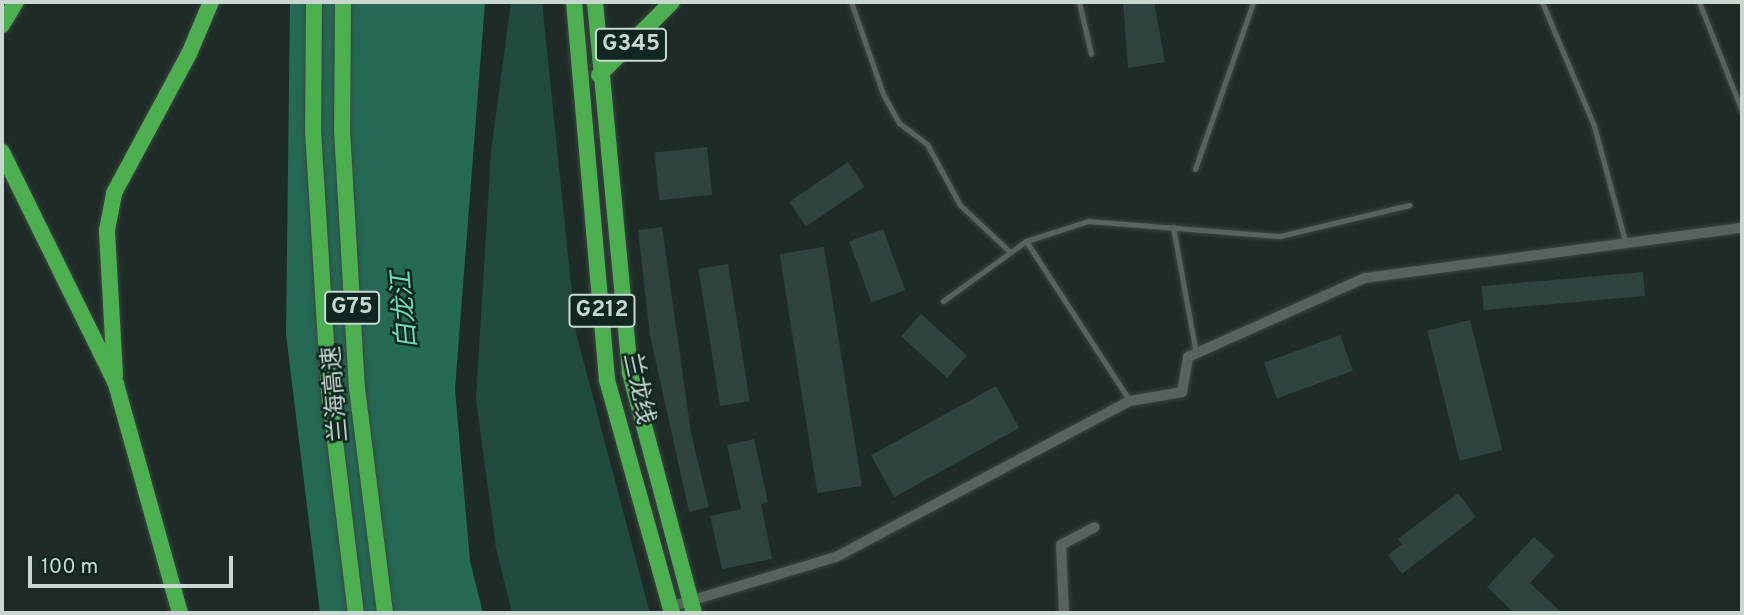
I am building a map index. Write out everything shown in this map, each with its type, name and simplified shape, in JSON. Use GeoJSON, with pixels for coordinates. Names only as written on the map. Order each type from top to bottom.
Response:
{"type":"FeatureCollection","features":[{"type":"Feature","properties":{"kind":"main road"},"geometry":{"type":"LineString","coordinates":[[2,25],[16,2]]}},
{"type":"Feature","properties":{"kind":"main road"},"geometry":{"type":"LineString","coordinates":[[116,384],[107,230],[114,193],[189,54],[211,2]]}},
{"type":"Feature","properties":{"kind":"main road","name":"兰海高速"},"geometry":{"type":"LineString","coordinates":[[314,2],[313,130],[329,391],[356,613]]}},
{"type":"Feature","properties":{"kind":"main road","name":"兰海高速"},"geometry":{"type":"LineString","coordinates":[[343,2],[342,130],[357,388],[385,613]]}},
{"type":"Feature","properties":{"kind":"main road","name":"兰龙线"},"geometry":{"type":"LineString","coordinates":[[574,2],[584,79],[607,380],[671,610]]}},
{"type":"Feature","properties":{"kind":"main road","name":"兰龙线"},"geometry":{"type":"LineString","coordinates":[[595,2],[605,73],[630,373],[692,606]]}},
{"type":"Feature","properties":{"kind":"main road","name":"G345"},"geometry":{"type":"LineString","coordinates":[[584,79],[605,73],[672,2]]}},
{"type":"Feature","properties":{"kind":"main road"},"geometry":{"type":"LineString","coordinates":[[2,152],[116,384],[180,613]]}},
{"type":"Feature","properties":{"kind":"street"},"geometry":{"type":"LineString","coordinates":[[671,610],[692,606],[836,557],[1130,401],[1182,392],[1188,357],[1365,278],[1625,241],[1742,228]]}},
{"type":"Feature","properties":{"kind":"street"},"geometry":{"type":"LineString","coordinates":[[1064,613],[1061,545],[1095,527]]}},
{"type":"Feature","properties":{"kind":"lane"},"geometry":{"type":"LineString","coordinates":[[850,2],[883,94],[899,122],[927,144],[960,205],[1010,252]]}},
{"type":"Feature","properties":{"kind":"lane"},"geometry":{"type":"LineString","coordinates":[[1079,2],[1091,54]]}},
{"type":"Feature","properties":{"kind":"lane"},"geometry":{"type":"LineString","coordinates":[[1195,169],[1253,2]]}},
{"type":"Feature","properties":{"kind":"lane"},"geometry":{"type":"LineString","coordinates":[[1542,2],[1594,126],[1625,241]]}},
{"type":"Feature","properties":{"kind":"lane"},"geometry":{"type":"LineString","coordinates":[[1699,2],[1742,111]]}},
{"type":"Feature","properties":{"kind":"lane"},"geometry":{"type":"LineString","coordinates":[[943,301],[1026,241],[1088,221],[1280,236],[1409,205]]}},
{"type":"Feature","properties":{"kind":"lane"},"geometry":{"type":"LineString","coordinates":[[1173,227],[1196,353]]}},
{"type":"Feature","properties":{"kind":"lane"},"geometry":{"type":"LineString","coordinates":[[1026,241],[1130,401]]}},
{"type":"Feature","properties":{"kind":"shaded area"},"geometry":{"type":"Polygon","coordinates":[[[511,2],[542,2],[576,333],[650,613],[512,613],[496,548],[476,399],[491,151],[511,2]]]}},
{"type":"Feature","properties":{"kind":"water","name":"白龙江"},"geometry":{"type":"Polygon","coordinates":[[[290,2],[485,2],[455,389],[470,561],[483,613],[320,613],[286,334],[290,2]]]}},
{"type":"Feature","properties":{"kind":"building"},"geometry":{"type":"Polygon","coordinates":[[[1123,2],[1154,2],[1165,62],[1128,68],[1123,2]]]}},
{"type":"Feature","properties":{"kind":"building"},"geometry":{"type":"Polygon","coordinates":[[[707,147],[712,195],[659,200],[654,153],[707,147]]]}},
{"type":"Feature","properties":{"kind":"building"},"geometry":{"type":"Polygon","coordinates":[[[848,162],[865,187],[806,227],[789,202],[848,162]]]}},
{"type":"Feature","properties":{"kind":"building"},"geometry":{"type":"Polygon","coordinates":[[[662,227],[691,433],[709,507],[689,512],[650,335],[638,230],[662,227]]]}},
{"type":"Feature","properties":{"kind":"building"},"geometry":{"type":"Polygon","coordinates":[[[883,229],[905,290],[871,302],[849,241],[883,229]]]}},
{"type":"Feature","properties":{"kind":"building"},"geometry":{"type":"Polygon","coordinates":[[[824,247],[862,486],[817,493],[780,254],[824,247]]]}},
{"type":"Feature","properties":{"kind":"building"},"geometry":{"type":"Polygon","coordinates":[[[728,264],[750,401],[720,406],[698,269],[728,264]]]}},
{"type":"Feature","properties":{"kind":"building"},"geometry":{"type":"Polygon","coordinates":[[[1643,272],[1645,296],[1484,310],[1482,286],[1643,272]]]}},
{"type":"Feature","properties":{"kind":"building"},"geometry":{"type":"Polygon","coordinates":[[[921,314],[967,355],[947,378],[901,336],[921,314]]]}},
{"type":"Feature","properties":{"kind":"building"},"geometry":{"type":"Polygon","coordinates":[[[1470,320],[1502,450],[1460,461],[1427,331],[1470,320]]]}},
{"type":"Feature","properties":{"kind":"building"},"geometry":{"type":"Polygon","coordinates":[[[1340,335],[1353,371],[1277,398],[1264,363],[1340,335]]]}},
{"type":"Feature","properties":{"kind":"building"},"geometry":{"type":"Polygon","coordinates":[[[996,386],[1019,428],[894,497],[871,455],[996,386]]]}},
{"type":"Feature","properties":{"kind":"building"},"geometry":{"type":"Polygon","coordinates":[[[754,439],[768,502],[761,504],[772,559],[722,569],[710,516],[741,509],[727,445],[754,439]]]}},
{"type":"Feature","properties":{"kind":"building"},"geometry":{"type":"Polygon","coordinates":[[[1458,493],[1476,517],[1402,574],[1388,555],[1402,544],[1398,539],[1458,493]]]}},
{"type":"Feature","properties":{"kind":"building"},"geometry":{"type":"Polygon","coordinates":[[[1534,537],[1555,556],[1530,583],[1562,613],[1514,613],[1487,587],[1534,537]]]}},
{"type":"Feature","properties":{"kind":"traffic: fast"},"geometry":{"type":"LineString","coordinates":[[2,25],[16,2]]}},
{"type":"Feature","properties":{"kind":"traffic: fast"},"geometry":{"type":"LineString","coordinates":[[115,375],[107,230],[114,193],[189,54],[211,2]]}},
{"type":"Feature","properties":{"kind":"traffic: fast"},"geometry":{"type":"LineString","coordinates":[[314,2],[313,130],[329,391],[356,613]]}},
{"type":"Feature","properties":{"kind":"traffic: fast"},"geometry":{"type":"LineString","coordinates":[[343,2],[342,130],[357,388],[385,613]]}},
{"type":"Feature","properties":{"kind":"traffic: fast"},"geometry":{"type":"LineString","coordinates":[[574,2],[607,380],[672,613]]}},
{"type":"Feature","properties":{"kind":"traffic: fast"},"geometry":{"type":"LineString","coordinates":[[595,2],[630,373],[694,613]]}},
{"type":"Feature","properties":{"kind":"traffic: fast"},"geometry":{"type":"LineString","coordinates":[[599,75],[672,2]]}},
{"type":"Feature","properties":{"kind":"traffic: fast"},"geometry":{"type":"LineString","coordinates":[[2,152],[116,384],[180,613]]}}]}
